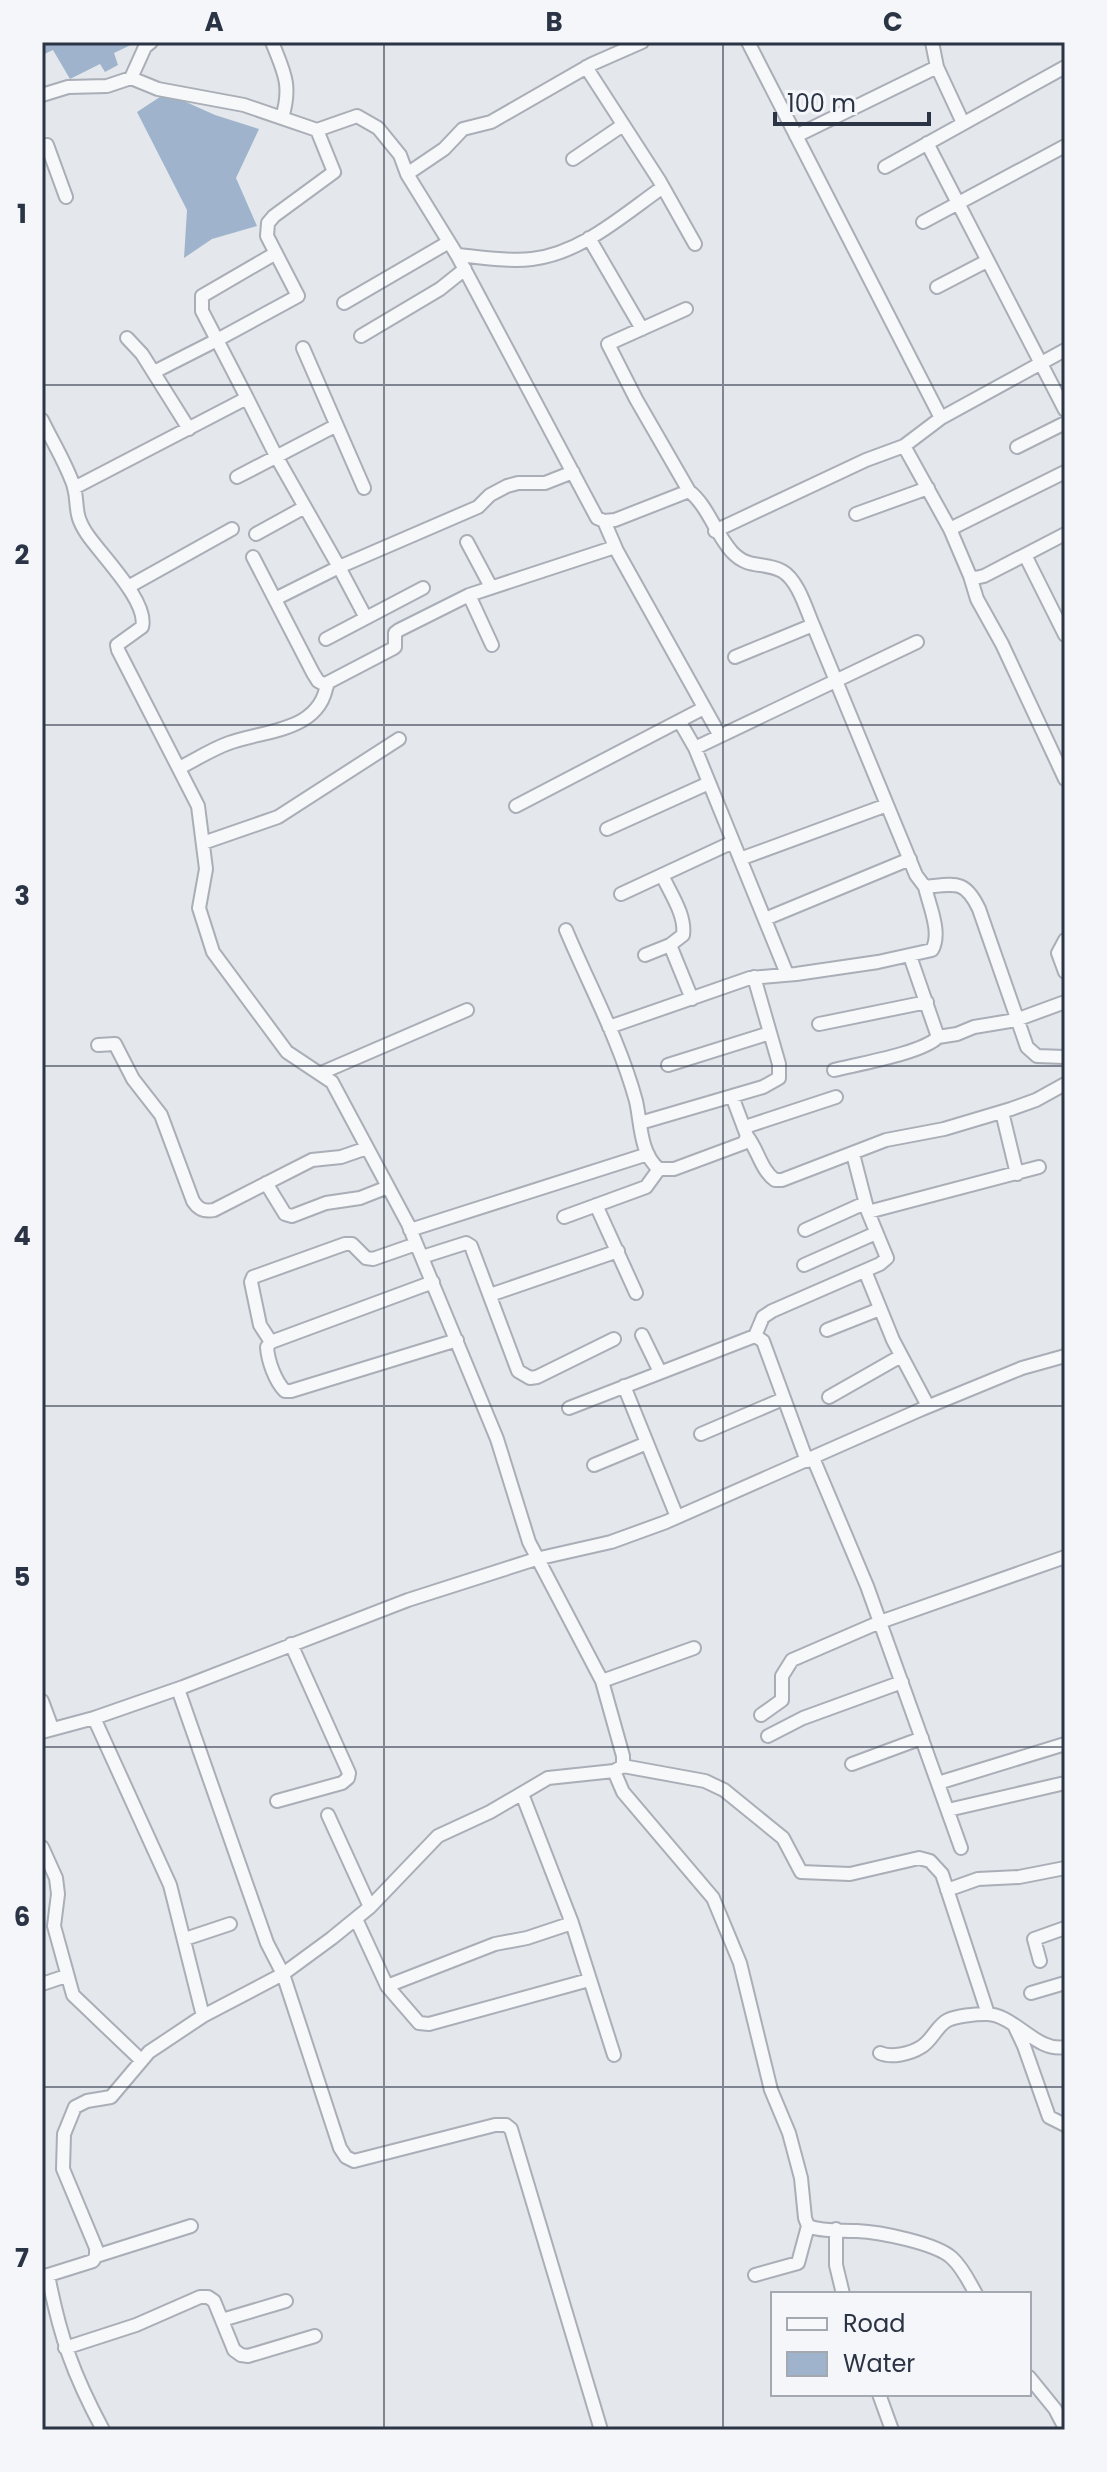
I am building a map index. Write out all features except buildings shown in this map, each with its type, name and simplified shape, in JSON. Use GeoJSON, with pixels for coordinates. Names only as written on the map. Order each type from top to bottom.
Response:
{"type":"FeatureCollection","features":[{"type":"Feature","properties":{"kind":"street"},"geometry":{"type":"LineString","coordinates":[[131,78],[145,47],[151,42]]}},
{"type":"Feature","properties":{"kind":"street"},"geometry":{"type":"LineString","coordinates":[[272,42],[288,81],[288,99],[282,118]]}},
{"type":"Feature","properties":{"kind":"street"},"geometry":{"type":"LineString","coordinates":[[407,174],[444,149],[463,129],[491,122],[586,67],[642,42]]}},
{"type":"Feature","properties":{"kind":"street"},"geometry":{"type":"LineString","coordinates":[[748,42],[941,418]]}},
{"type":"Feature","properties":{"kind":"street"},"geometry":{"type":"LineString","coordinates":[[932,42],[937,67],[963,123]]}},
{"type":"Feature","properties":{"kind":"street"},"geometry":{"type":"LineString","coordinates":[[586,67],[663,187],[695,244]]}},
{"type":"Feature","properties":{"kind":"street"},"geometry":{"type":"LineString","coordinates":[[796,136],[937,67]]}},
{"type":"Feature","properties":{"kind":"street"},"geometry":{"type":"LineString","coordinates":[[885,167],[1065,67]]}},
{"type":"Feature","properties":{"kind":"street"},"geometry":{"type":"LineString","coordinates":[[42,95],[68,87],[107,86],[131,78],[158,89],[244,105],[317,130],[352,116],[363,118],[395,146],[407,174],[465,269],[597,518],[604,521],[689,491]]}},
{"type":"Feature","properties":{"kind":"street"},"geometry":{"type":"LineString","coordinates":[[573,159],[623,125]]}},
{"type":"Feature","properties":{"kind":"street"},"geometry":{"type":"LineString","coordinates":[[154,372],[298,296],[267,236],[268,223],[334,172],[317,130]]}},
{"type":"Feature","properties":{"kind":"street"},"geometry":{"type":"LineString","coordinates":[[927,143],[1065,410]]}},
{"type":"Feature","properties":{"kind":"street"},"geometry":{"type":"LineString","coordinates":[[42,146],[47,145],[66,197]]}},
{"type":"Feature","properties":{"kind":"street"},"geometry":{"type":"LineString","coordinates":[[923,222],[1065,146]]}},
{"type":"Feature","properties":{"kind":"street"},"geometry":{"type":"LineString","coordinates":[[457,255],[530,260],[561,254],[663,187]]}},
{"type":"Feature","properties":{"kind":"street"},"geometry":{"type":"LineString","coordinates":[[589,238],[642,329]]}},
{"type":"Feature","properties":{"kind":"street"},"geometry":{"type":"LineString","coordinates":[[344,303],[449,242]]}},
{"type":"Feature","properties":{"kind":"street"},"geometry":{"type":"LineString","coordinates":[[276,253],[202,296],[200,304],[276,456],[366,618]]}},
{"type":"Feature","properties":{"kind":"street"},"geometry":{"type":"LineString","coordinates":[[937,287],[987,261]]}},
{"type":"Feature","properties":{"kind":"street"},"geometry":{"type":"LineString","coordinates":[[361,336],[440,289],[465,269]]}},
{"type":"Feature","properties":{"kind":"street"},"geometry":{"type":"LineString","coordinates":[[609,1027],[754,977],[910,956],[932,950],[935,944],[925,887],[916,875],[797,588],[785,572],[770,566],[747,564],[715,531],[636,399],[608,344],[686,309]]}},
{"type":"Feature","properties":{"kind":"street"},"geometry":{"type":"LineString","coordinates":[[127,338],[142,354],[189,429]]}},
{"type":"Feature","properties":{"kind":"street"},"geometry":{"type":"LineString","coordinates":[[303,348],[364,488]]}},
{"type":"Feature","properties":{"kind":"street"},"geometry":{"type":"LineString","coordinates":[[715,531],[866,460],[904,446],[941,418],[1065,350]]}},
{"type":"Feature","properties":{"kind":"street"},"geometry":{"type":"LineString","coordinates":[[74,488],[247,398]]}},
{"type":"Feature","properties":{"kind":"street"},"geometry":{"type":"LineString","coordinates":[[42,420],[74,488],[76,515],[128,587],[144,622],[142,627],[120,640],[118,650],[198,806],[206,869],[199,908],[213,952],[287,1052],[332,1082],[388,1187],[433,1282],[497,1439],[536,1559],[602,1681],[619,1740],[618,1768],[623,1792],[713,1898],[740,1963],[771,2090],[789,2133],[801,2178],[808,2226],[798,2263],[755,2275]]}},
{"type":"Feature","properties":{"kind":"street"},"geometry":{"type":"LineString","coordinates":[[1017,447],[1065,423]]}},
{"type":"Feature","properties":{"kind":"street"},"geometry":{"type":"LineString","coordinates":[[237,477],[335,426]]}},
{"type":"Feature","properties":{"kind":"street"},"geometry":{"type":"LineString","coordinates":[[904,446],[950,529],[977,599],[1002,644],[1065,779]]}},
{"type":"Feature","properties":{"kind":"street"},"geometry":{"type":"LineString","coordinates":[[275,599],[339,567],[478,507],[490,495],[507,486],[545,483],[573,472]]}},
{"type":"Feature","properties":{"kind":"street"},"geometry":{"type":"LineString","coordinates":[[950,529],[1061,474],[1065,490]]}},
{"type":"Feature","properties":{"kind":"street"},"geometry":{"type":"LineString","coordinates":[[856,514],[928,488]]}},
{"type":"Feature","properties":{"kind":"street"},"geometry":{"type":"LineString","coordinates":[[256,534],[305,507]]}},
{"type":"Feature","properties":{"kind":"street"},"geometry":{"type":"LineString","coordinates":[[604,521],[615,547],[719,734]]}},
{"type":"Feature","properties":{"kind":"street"},"geometry":{"type":"LineString","coordinates":[[128,587],[232,529]]}},
{"type":"Feature","properties":{"kind":"street"},"geometry":{"type":"LineString","coordinates":[[970,576],[984,576],[1065,534]]}},
{"type":"Feature","properties":{"kind":"street"},"geometry":{"type":"LineString","coordinates":[[467,542],[491,587]]}},
{"type":"Feature","properties":{"kind":"street"},"geometry":{"type":"LineString","coordinates":[[179,768],[230,742],[297,723],[325,699],[327,686],[332,680],[395,647],[395,633],[399,630],[469,595],[615,547]]}},
{"type":"Feature","properties":{"kind":"street"},"geometry":{"type":"LineString","coordinates":[[1025,555],[1060,610],[1065,635]]}},
{"type":"Feature","properties":{"kind":"street"},"geometry":{"type":"LineString","coordinates":[[253,557],[318,681],[327,686]]}},
{"type":"Feature","properties":{"kind":"street"},"geometry":{"type":"LineString","coordinates":[[326,639],[423,588]]}},
{"type":"Feature","properties":{"kind":"street"},"geometry":{"type":"LineString","coordinates":[[469,595],[492,645]]}},
{"type":"Feature","properties":{"kind":"street"},"geometry":{"type":"LineString","coordinates":[[735,657],[813,625]]}},
{"type":"Feature","properties":{"kind":"street"},"geometry":{"type":"LineString","coordinates":[[695,748],[917,642]]}},
{"type":"Feature","properties":{"kind":"street"},"geometry":{"type":"LineString","coordinates":[[516,806],[704,708]]}},
{"type":"Feature","properties":{"kind":"street"},"geometry":{"type":"LineString","coordinates":[[680,722],[695,748],[787,974]]}},
{"type":"Feature","properties":{"kind":"street"},"geometry":{"type":"LineString","coordinates":[[203,843],[278,817],[399,739]]}},
{"type":"Feature","properties":{"kind":"street"},"geometry":{"type":"LineString","coordinates":[[607,829],[709,783]]}},
{"type":"Feature","properties":{"kind":"street"},"geometry":{"type":"LineString","coordinates":[[740,859],[887,805]]}},
{"type":"Feature","properties":{"kind":"street"},"geometry":{"type":"LineString","coordinates":[[621,894],[733,842]]}},
{"type":"Feature","properties":{"kind":"street"},"geometry":{"type":"LineString","coordinates":[[765,919],[910,859]]}},
{"type":"Feature","properties":{"kind":"street"},"geometry":{"type":"LineString","coordinates":[[645,955],[670,945],[683,935],[684,928],[662,875]]}},
{"type":"Feature","properties":{"kind":"street"},"geometry":{"type":"LineString","coordinates":[[925,887],[957,885],[969,890],[979,909],[1027,1047],[1037,1056],[1065,1057]]}},
{"type":"Feature","properties":{"kind":"street"},"geometry":{"type":"LineString","coordinates":[[566,930],[622,1056],[648,1154],[659,1169]]}},
{"type":"Feature","properties":{"kind":"street"},"geometry":{"type":"LineString","coordinates":[[1065,940],[1058,953],[1065,972]]}},
{"type":"Feature","properties":{"kind":"street"},"geometry":{"type":"LineString","coordinates":[[670,945],[692,999]]}},
{"type":"Feature","properties":{"kind":"street"},"geometry":{"type":"LineString","coordinates":[[910,956],[938,1037]]}},
{"type":"Feature","properties":{"kind":"street"},"geometry":{"type":"LineString","coordinates":[[640,1123],[763,1087],[779,1078],[779,1064],[754,977]]}},
{"type":"Feature","properties":{"kind":"street"},"geometry":{"type":"LineString","coordinates":[[819,1024],[927,1002]]}},
{"type":"Feature","properties":{"kind":"street"},"geometry":{"type":"LineString","coordinates":[[834,1070],[918,1048],[938,1037],[974,1027],[1016,1020],[1065,1002]]}},
{"type":"Feature","properties":{"kind":"street"},"geometry":{"type":"LineString","coordinates":[[321,1073],[467,1010]]}},
{"type":"Feature","properties":{"kind":"street"},"geometry":{"type":"LineString","coordinates":[[668,1065],[770,1033]]}},
{"type":"Feature","properties":{"kind":"street"},"geometry":{"type":"LineString","coordinates":[[98,1045],[115,1044],[133,1079],[156,1107],[196,1206],[206,1211],[214,1210],[312,1160],[341,1157],[367,1148]]}},
{"type":"Feature","properties":{"kind":"street"},"geometry":{"type":"LineString","coordinates":[[732,1096],[766,1173],[775,1180],[886,1140],[944,1129],[1002,1112],[1036,1100],[1065,1084]]}},
{"type":"Feature","properties":{"kind":"street"},"geometry":{"type":"LineString","coordinates":[[746,1132],[836,1097]]}},
{"type":"Feature","properties":{"kind":"street"},"geometry":{"type":"LineString","coordinates":[[1002,1112],[1017,1174]]}},
{"type":"Feature","properties":{"kind":"street"},"geometry":{"type":"LineString","coordinates":[[659,1169],[674,1169],[736,1148],[744,1143],[746,1132]]}},
{"type":"Feature","properties":{"kind":"street"},"geometry":{"type":"LineString","coordinates":[[410,1230],[648,1154]]}},
{"type":"Feature","properties":{"kind":"street"},"geometry":{"type":"LineString","coordinates":[[569,1408],[755,1336],[763,1317],[772,1311],[865,1271],[887,1258],[867,1208],[853,1154]]}},
{"type":"Feature","properties":{"kind":"street"},"geometry":{"type":"LineString","coordinates":[[805,1230],[867,1208],[1039,1167]]}},
{"type":"Feature","properties":{"kind":"street"},"geometry":{"type":"LineString","coordinates":[[564,1217],[646,1187],[659,1169]]}},
{"type":"Feature","properties":{"kind":"street"},"geometry":{"type":"LineString","coordinates":[[266,1183],[285,1214],[292,1216],[326,1203],[360,1198],[388,1187]]}},
{"type":"Feature","properties":{"kind":"street"},"geometry":{"type":"LineString","coordinates":[[596,1205],[636,1293]]}},
{"type":"Feature","properties":{"kind":"street"},"geometry":{"type":"LineString","coordinates":[[804,1265],[876,1233]]}},
{"type":"Feature","properties":{"kind":"street"},"geometry":{"type":"LineString","coordinates":[[422,1257],[466,1243],[471,1246],[518,1371],[530,1378],[614,1339]]}},
{"type":"Feature","properties":{"kind":"street"},"geometry":{"type":"LineString","coordinates":[[271,1342],[260,1325],[251,1282],[253,1277],[345,1244],[352,1244],[366,1258],[373,1259],[416,1244]]}},
{"type":"Feature","properties":{"kind":"street"},"geometry":{"type":"LineString","coordinates":[[490,1295],[618,1251]]}},
{"type":"Feature","properties":{"kind":"street"},"geometry":{"type":"LineString","coordinates":[[865,1271],[901,1356],[928,1406]]}},
{"type":"Feature","properties":{"kind":"street"},"geometry":{"type":"LineString","coordinates":[[433,1282],[271,1342],[267,1347],[268,1355],[280,1387],[291,1391],[457,1340]]}},
{"type":"Feature","properties":{"kind":"street"},"geometry":{"type":"LineString","coordinates":[[827,1330],[880,1309]]}},
{"type":"Feature","properties":{"kind":"street"},"geometry":{"type":"LineString","coordinates":[[642,1335],[660,1372]]}},
{"type":"Feature","properties":{"kind":"street"},"geometry":{"type":"LineString","coordinates":[[755,1336],[763,1341],[783,1399],[880,1622],[961,1848]]}},
{"type":"Feature","properties":{"kind":"street"},"geometry":{"type":"LineString","coordinates":[[829,1397],[901,1356]]}},
{"type":"Feature","properties":{"kind":"street"},"geometry":{"type":"LineString","coordinates":[[42,1701],[47,1730],[94,1718],[178,1689],[408,1600],[536,1559],[611,1542],[810,1460],[928,1406],[1022,1368],[1065,1356]]}},
{"type":"Feature","properties":{"kind":"street"},"geometry":{"type":"LineString","coordinates":[[624,1386],[677,1517]]}},
{"type":"Feature","properties":{"kind":"street"},"geometry":{"type":"LineString","coordinates":[[701,1434],[783,1399]]}},
{"type":"Feature","properties":{"kind":"street"},"geometry":{"type":"LineString","coordinates":[[594,1465],[647,1443]]}},
{"type":"Feature","properties":{"kind":"street"},"geometry":{"type":"LineString","coordinates":[[761,1715],[782,1700],[782,1676],[792,1660],[880,1622],[1065,1557]]}},
{"type":"Feature","properties":{"kind":"street"},"geometry":{"type":"LineString","coordinates":[[277,1801],[342,1783],[349,1773],[291,1644]]}},
{"type":"Feature","properties":{"kind":"street"},"geometry":{"type":"LineString","coordinates":[[602,1681],[694,1648]]}},
{"type":"Feature","properties":{"kind":"street"},"geometry":{"type":"LineString","coordinates":[[768,1736],[803,1718],[902,1682]]}},
{"type":"Feature","properties":{"kind":"street"},"geometry":{"type":"LineString","coordinates":[[178,1689],[267,1943],[283,1974],[340,2148],[346,2157],[354,2161],[495,2125],[506,2125],[511,2129],[601,2430]]}},
{"type":"Feature","properties":{"kind":"street"},"geometry":{"type":"LineString","coordinates":[[94,1718],[170,1885],[203,2016]]}},
{"type":"Feature","properties":{"kind":"street"},"geometry":{"type":"LineString","coordinates":[[852,1764],[922,1738]]}},
{"type":"Feature","properties":{"kind":"street"},"geometry":{"type":"LineString","coordinates":[[938,1783],[1065,1744]]}},
{"type":"Feature","properties":{"kind":"street"},"geometry":{"type":"LineString","coordinates":[[103,2430],[78,2384],[45,2276],[93,2261],[96,2256],[96,2248],[63,2169],[66,2124],[80,2103],[111,2097],[141,2060],[203,2016],[283,1974],[370,1907],[438,1836],[548,1778],[618,1768],[705,1781],[724,1790],[783,1838],[801,1872],[850,1874],[919,1858],[930,1861],[937,1867],[947,1890],[988,2014]]}},
{"type":"Feature","properties":{"kind":"street"},"geometry":{"type":"LineString","coordinates":[[948,1810],[1065,1783]]}},
{"type":"Feature","properties":{"kind":"street"},"geometry":{"type":"LineString","coordinates":[[522,1794],[572,1923],[614,2055]]}},
{"type":"Feature","properties":{"kind":"street"},"geometry":{"type":"LineString","coordinates":[[328,1815],[370,1907]]}},
{"type":"Feature","properties":{"kind":"street"},"geometry":{"type":"LineString","coordinates":[[42,1847],[45,1863],[58,1886],[54,1926],[66,1976],[79,2003],[141,2060]]}},
{"type":"Feature","properties":{"kind":"street"},"geometry":{"type":"LineString","coordinates":[[947,1890],[978,1879],[1019,1877],[1065,1868]]}},
{"type":"Feature","properties":{"kind":"street"},"geometry":{"type":"LineString","coordinates":[[356,1919],[387,1986],[419,2023],[429,2024],[589,1980]]}},
{"type":"Feature","properties":{"kind":"street"},"geometry":{"type":"LineString","coordinates":[[387,1986],[495,1944],[527,1938],[572,1923]]}},
{"type":"Feature","properties":{"kind":"street"},"geometry":{"type":"LineString","coordinates":[[185,1939],[230,1924]]}},
{"type":"Feature","properties":{"kind":"street"},"geometry":{"type":"LineString","coordinates":[[1040,1961],[1034,1939],[1065,1928]]}},
{"type":"Feature","properties":{"kind":"street"},"geometry":{"type":"LineString","coordinates":[[42,1984],[66,1976]]}},
{"type":"Feature","properties":{"kind":"street"},"geometry":{"type":"LineString","coordinates":[[1031,1993],[1065,1983]]}},
{"type":"Feature","properties":{"kind":"street"},"geometry":{"type":"LineString","coordinates":[[880,2053],[889,2057],[922,2047],[947,2021],[988,2014],[1002,2018],[1047,2045],[1065,2047]]}},
{"type":"Feature","properties":{"kind":"street"},"geometry":{"type":"LineString","coordinates":[[1015,2027],[1049,2117],[1065,2125]]}},
{"type":"Feature","properties":{"kind":"street"},"geometry":{"type":"LineString","coordinates":[[96,2256],[191,2226]]}},
{"type":"Feature","properties":{"kind":"street"},"geometry":{"type":"LineString","coordinates":[[808,2226],[864,2231],[937,2248],[960,2267],[975,2292]]}},
{"type":"Feature","properties":{"kind":"street"},"geometry":{"type":"LineString","coordinates":[[836,2229],[836,2265],[843,2292]]}},
{"type":"Feature","properties":{"kind":"street"},"geometry":{"type":"LineString","coordinates":[[65,2348],[136,2325],[200,2297],[214,2301],[234,2350],[241,2355],[248,2356],[315,2336]]}},
{"type":"Feature","properties":{"kind":"street"},"geometry":{"type":"LineString","coordinates":[[222,2320],[286,2301]]}},
{"type":"Feature","properties":{"kind":"street"},"geometry":{"type":"LineString","coordinates":[[1031,2379],[1055,2409],[1065,2428]]}},
{"type":"Feature","properties":{"kind":"street"},"geometry":{"type":"LineString","coordinates":[[880,2396],[892,2430]]}},
{"type":"Feature","properties":{"kind":"water"},"geometry":{"type":"Polygon","coordinates":[[[42,42],[137,42],[114,53],[118,65],[105,72],[100,64],[70,79],[53,50],[42,55],[42,42]]]}},
{"type":"Feature","properties":{"kind":"water"},"geometry":{"type":"Polygon","coordinates":[[[166,93],[215,115],[259,129],[236,178],[257,226],[212,239],[184,258],[187,210],[137,112],[166,93]]]}}]}
